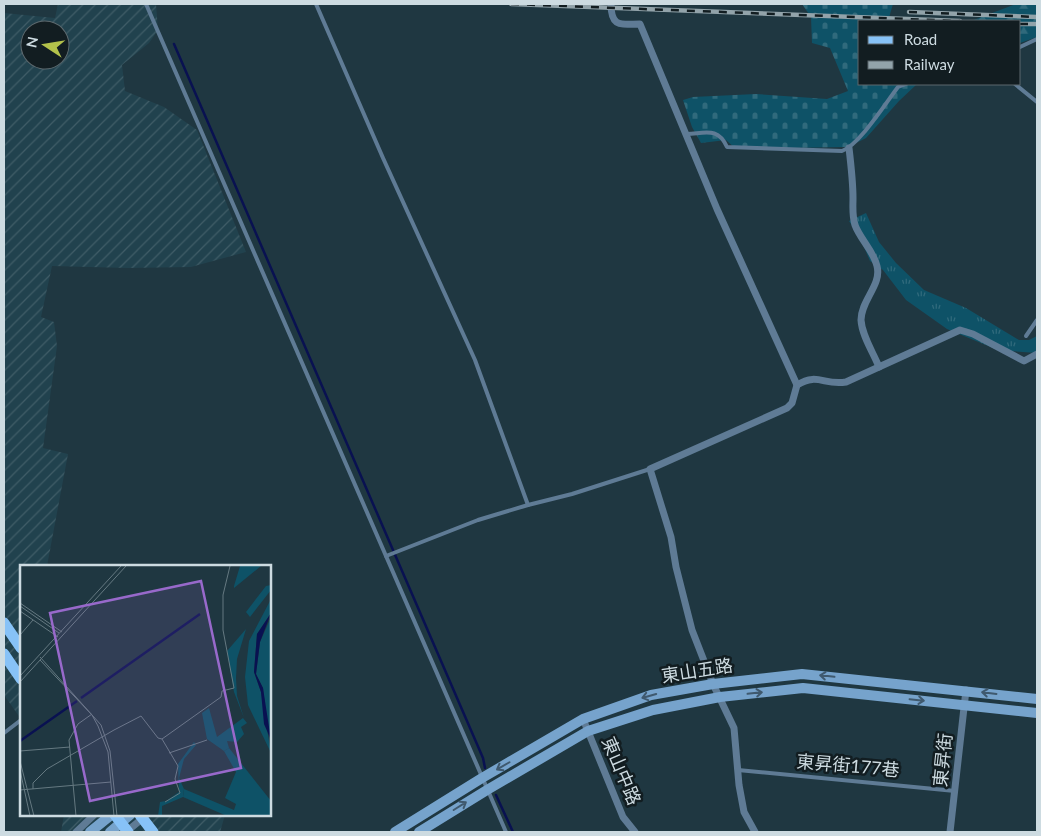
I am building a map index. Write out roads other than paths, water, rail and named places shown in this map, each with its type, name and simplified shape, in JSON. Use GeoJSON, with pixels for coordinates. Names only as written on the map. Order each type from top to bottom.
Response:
{"type":"FeatureCollection","features":[{"type":"Feature","properties":{"kind":"main road"},"geometry":{"type":"LineString","coordinates":[[4,623],[20,647]]}},
{"type":"Feature","properties":{"kind":"main road"},"geometry":{"type":"LineString","coordinates":[[4,654],[20,678]]}},
{"type":"Feature","properties":{"kind":"main road"},"geometry":{"type":"LineString","coordinates":[[141,817],[153,832]]}},
{"type":"Feature","properties":{"kind":"street"},"geometry":{"type":"LineString","coordinates":[[611,4],[611,13],[614,20],[622,25],[640,24],[717,209],[797,385],[792,403],[787,408],[650,469],[671,536],[676,567],[692,630],[734,728],[744,812],[755,832]]}},
{"type":"Feature","properties":{"kind":"street"},"geometry":{"type":"LineString","coordinates":[[849,148],[853,199],[852,213],[856,227],[872,253],[877,266],[878,276],[863,305],[861,318],[862,328],[879,367]]}},
{"type":"Feature","properties":{"kind":"street"},"geometry":{"type":"LineString","coordinates":[[797,385],[807,379],[835,384],[846,382],[960,330],[973,334],[1024,361],[1037,354]]}},
{"type":"Feature","properties":{"kind":"street","name":"東山五路"},"geometry":{"type":"LineString","coordinates":[[395,832],[583,719],[651,695],[714,684],[802,674],[1037,698]]}},
{"type":"Feature","properties":{"kind":"street","name":"東山五路"},"geometry":{"type":"LineString","coordinates":[[419,832],[588,731],[653,710],[720,697],[803,688],[964,704],[1037,714]]}},
{"type":"Feature","properties":{"kind":"street","name":"東昇街"},"geometry":{"type":"LineString","coordinates":[[950,832],[966,690]]}},
{"type":"Feature","properties":{"kind":"street","name":"東山中路"},"geometry":{"type":"LineString","coordinates":[[583,719],[623,817],[636,832]]}},
{"type":"Feature","properties":{"kind":"street"},"geometry":{"type":"LineString","coordinates":[[76,832],[93,816]]}},
{"type":"Feature","properties":{"kind":"street"},"geometry":{"type":"LineString","coordinates":[[91,832],[121,825],[141,817]]}},
{"type":"Feature","properties":{"kind":"street"},"geometry":{"type":"LineString","coordinates":[[110,832],[121,825]]}},
{"type":"Feature","properties":{"kind":"lane"},"geometry":{"type":"LineString","coordinates":[[146,4],[506,832]]}},
{"type":"Feature","properties":{"kind":"lane"},"geometry":{"type":"LineString","coordinates":[[316,4],[383,158],[475,360],[528,505]]}},
{"type":"Feature","properties":{"kind":"lane"},"geometry":{"type":"LineString","coordinates":[[1021,47],[1037,39]]}},
{"type":"Feature","properties":{"kind":"lane"},"geometry":{"type":"LineString","coordinates":[[685,134],[715,133],[722,136],[727,147],[842,151],[849,148],[898,87],[903,85]]}},
{"type":"Feature","properties":{"kind":"lane"},"geometry":{"type":"LineString","coordinates":[[1016,85],[1037,102]]}},
{"type":"Feature","properties":{"kind":"lane"},"geometry":{"type":"LineString","coordinates":[[1026,336],[1037,320]]}},
{"type":"Feature","properties":{"kind":"lane"},"geometry":{"type":"LineString","coordinates":[[386,556],[478,520],[572,494],[650,469]]}},
{"type":"Feature","properties":{"kind":"lane"},"geometry":{"type":"LineString","coordinates":[[4,733],[20,721]]}},
{"type":"Feature","properties":{"kind":"lane","name":"東昇街177巷"},"geometry":{"type":"LineString","coordinates":[[738,770],[955,791]]}},
{"type":"Feature","properties":{"kind":"waterway"},"geometry":{"type":"LineString","coordinates":[[174,44],[483,758],[485,768]]}},
{"type":"Feature","properties":{"kind":"waterway"},"geometry":{"type":"LineString","coordinates":[[496,795],[513,832]]}},
{"type":"Feature","properties":{"kind":"railway"},"geometry":{"type":"LineString","coordinates":[[511,4],[934,20]]}},
{"type":"Feature","properties":{"kind":"railway"},"geometry":{"type":"LineString","coordinates":[[909,12],[1037,17]]}},
{"type":"Feature","properties":{"kind":"railway"},"geometry":{"type":"LineString","coordinates":[[1021,24],[1037,24]]}}]}
